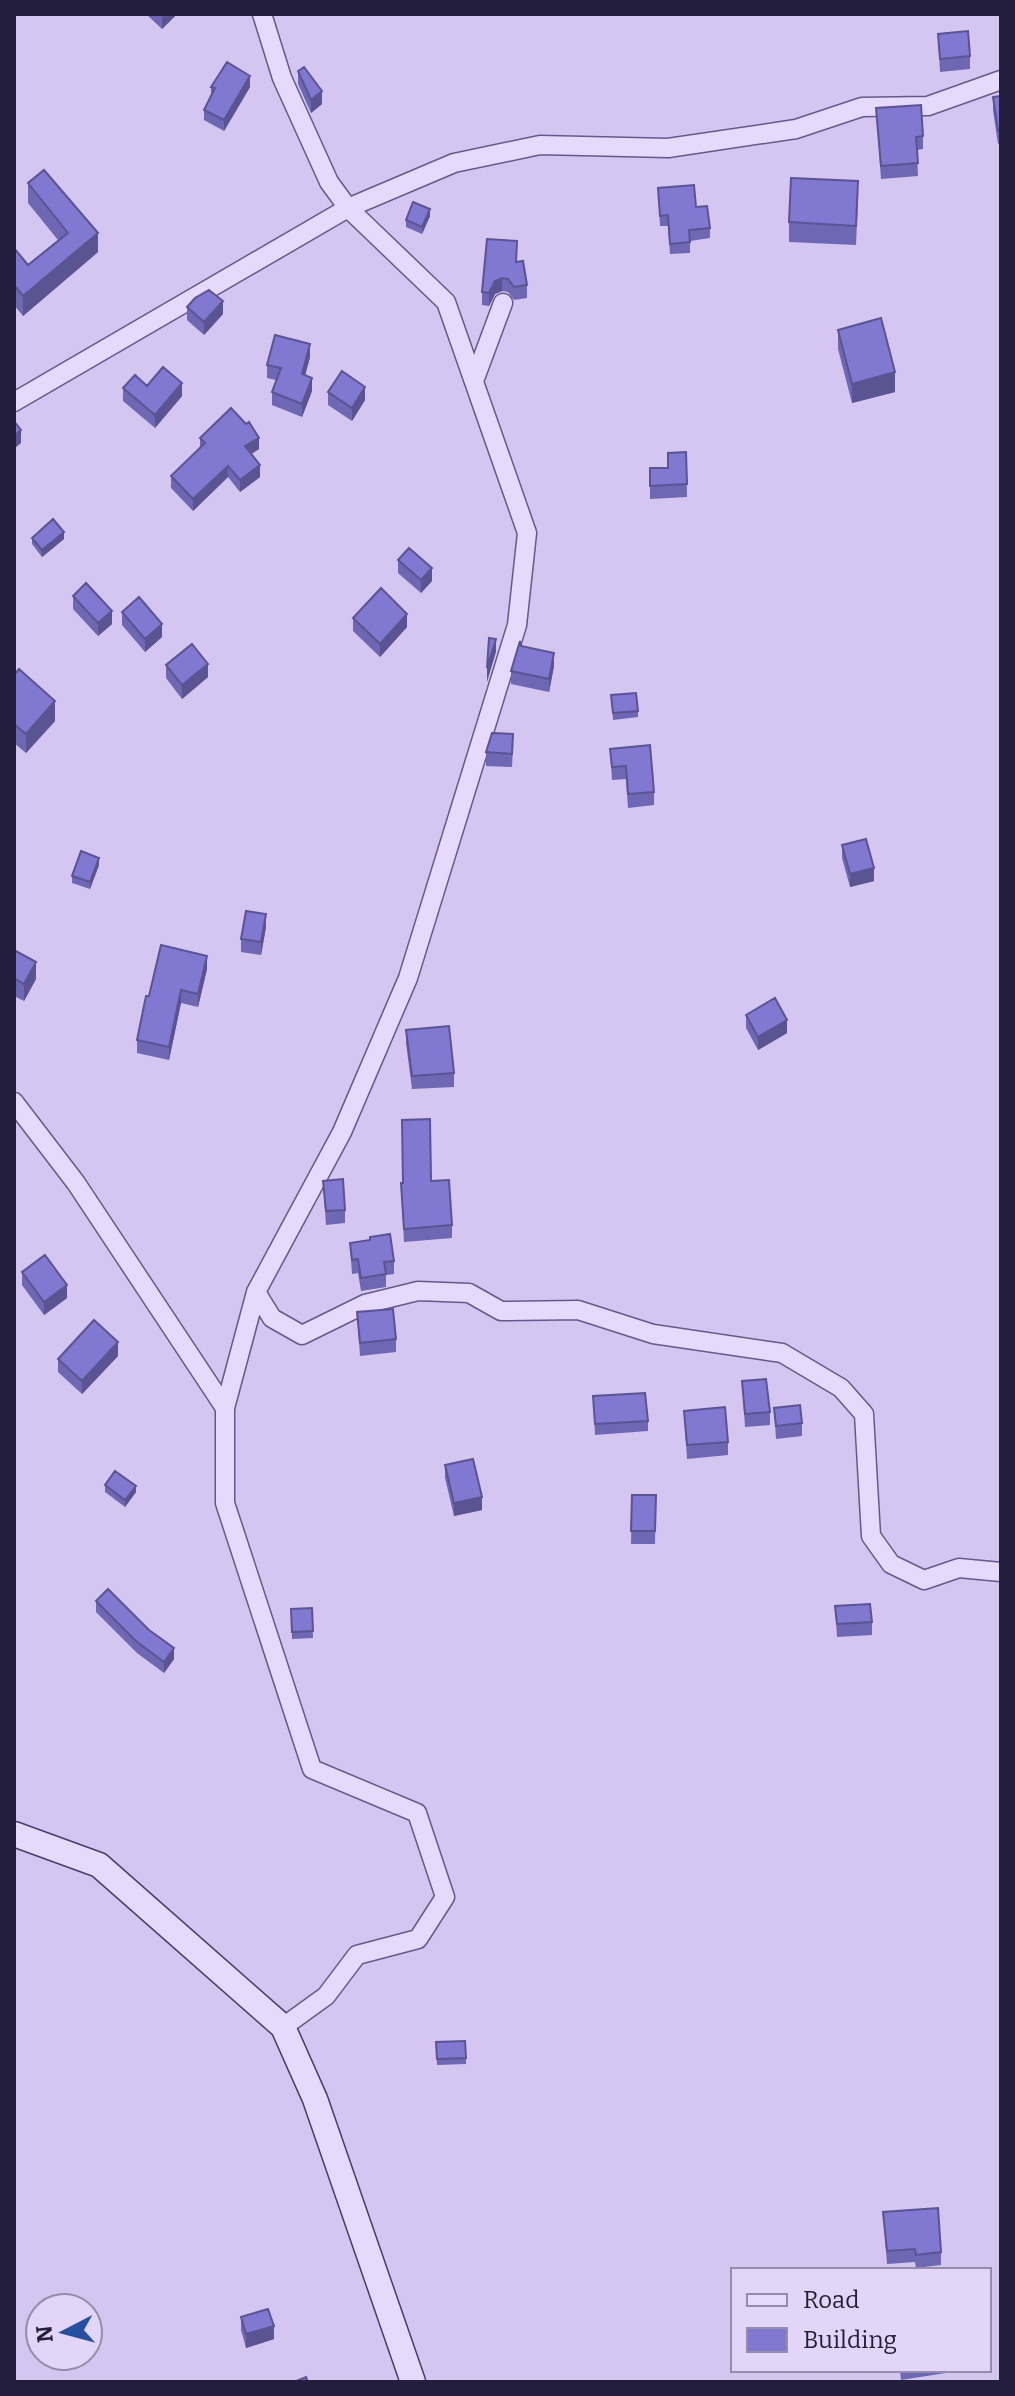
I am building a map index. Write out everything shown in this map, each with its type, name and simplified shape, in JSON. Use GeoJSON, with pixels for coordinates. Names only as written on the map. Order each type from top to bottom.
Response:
{"type":"FeatureCollection","features":[{"type":"Feature","properties":{"kind":"street"},"geometry":{"type":"LineString","coordinates":[[262,14],[288,91],[329,182],[348,208],[446,302],[527,533],[517,625],[408,978],[342,1132],[256,1292],[225,1408],[225,1503],[312,1769],[417,1813],[445,1897],[418,1939],[357,1955],[326,1996],[283,2027]]}},
{"type":"Feature","properties":{"kind":"street"},"geometry":{"type":"LineString","coordinates":[[14,402],[348,208],[454,163],[540,145],[668,148],[796,129],[862,107],[928,106],[1001,80]]}},
{"type":"Feature","properties":{"kind":"street"},"geometry":{"type":"LineString","coordinates":[[474,381],[503,303]]}},
{"type":"Feature","properties":{"kind":"street"},"geometry":{"type":"LineString","coordinates":[[14,1102],[76,1183],[225,1408]]}},
{"type":"Feature","properties":{"kind":"street"},"geometry":{"type":"LineString","coordinates":[[256,1292],[272,1318],[302,1335],[365,1304],[418,1291],[469,1293],[501,1311],[578,1310],[653,1334],[782,1353],[841,1388],[864,1414],[871,1536],[891,1564],[924,1580],[959,1568],[1001,1572]]}},
{"type":"Feature","properties":{"kind":"street"},"geometry":{"type":"LineString","coordinates":[[14,1834],[99,1865],[283,2027],[315,2099],[413,2382]]}},
{"type":"Feature","properties":{"kind":"building"},"geometry":{"type":"Polygon","coordinates":[[[968,31],[970,56],[940,59],[938,34],[968,31]]]}},
{"type":"Feature","properties":{"kind":"building"},"geometry":{"type":"Polygon","coordinates":[[[227,62],[250,76],[224,120],[204,110],[215,88],[211,87],[227,62]]]}},
{"type":"Feature","properties":{"kind":"building"},"geometry":{"type":"Polygon","coordinates":[[[304,67],[322,91],[311,100],[298,71],[304,67]]]}},
{"type":"Feature","properties":{"kind":"building"},"geometry":{"type":"Polygon","coordinates":[[[1001,96],[1001,130],[998,131],[993,97],[1001,96]]]}},
{"type":"Feature","properties":{"kind":"building"},"geometry":{"type":"Polygon","coordinates":[[[921,105],[923,136],[916,137],[918,163],[881,166],[876,108],[921,105]]]}},
{"type":"Feature","properties":{"kind":"building"},"geometry":{"type":"Polygon","coordinates":[[[44,170],[98,233],[23,296],[14,285],[14,248],[28,265],[68,233],[28,183],[44,170]]]}},
{"type":"Feature","properties":{"kind":"building"},"geometry":{"type":"Polygon","coordinates":[[[791,178],[858,181],[856,226],[789,222],[791,178]]]}},
{"type":"Feature","properties":{"kind":"building"},"geometry":{"type":"Polygon","coordinates":[[[694,185],[696,207],[707,206],[710,228],[689,230],[690,242],[670,244],[668,215],[660,216],[658,188],[694,185]]]}},
{"type":"Feature","properties":{"kind":"building"},"geometry":{"type":"Polygon","coordinates":[[[413,202],[430,209],[422,227],[406,220],[413,202]]]}},
{"type":"Feature","properties":{"kind":"building"},"geometry":{"type":"Polygon","coordinates":[[[487,239],[517,241],[516,262],[523,261],[527,285],[514,287],[508,279],[502,278],[495,281],[489,293],[482,292],[487,239]]]}},
{"type":"Feature","properties":{"kind":"building"},"geometry":{"type":"Polygon","coordinates":[[[209,290],[223,301],[204,322],[187,307],[209,290]]]}},
{"type":"Feature","properties":{"kind":"building"},"geometry":{"type":"Polygon","coordinates":[[[881,318],[895,372],[852,384],[838,330],[881,318]]]}},
{"type":"Feature","properties":{"kind":"building"},"geometry":{"type":"Polygon","coordinates":[[[275,335],[310,344],[302,374],[312,378],[302,404],[272,392],[281,368],[267,365],[275,335]]]}},
{"type":"Feature","properties":{"kind":"building"},"geometry":{"type":"Polygon","coordinates":[[[163,367],[182,383],[155,415],[123,388],[135,375],[147,386],[163,367]]]}},
{"type":"Feature","properties":{"kind":"building"},"geometry":{"type":"Polygon","coordinates":[[[342,371],[365,387],[352,408],[328,392],[342,371]]]}},
{"type":"Feature","properties":{"kind":"building"},"geometry":{"type":"Polygon","coordinates":[[[231,408],[246,424],[249,422],[259,438],[245,446],[260,465],[240,480],[228,466],[193,499],[171,476],[205,443],[200,438],[231,408]]]}},
{"type":"Feature","properties":{"kind":"building"},"geometry":{"type":"Polygon","coordinates":[[[14,421],[21,430],[14,436],[14,421]]]}},
{"type":"Feature","properties":{"kind":"building"},"geometry":{"type":"Polygon","coordinates":[[[686,452],[687,484],[650,486],[650,468],[668,468],[668,453],[686,452]]]}},
{"type":"Feature","properties":{"kind":"building"},"geometry":{"type":"Polygon","coordinates":[[[53,519],[64,532],[42,550],[32,538],[53,519]]]}},
{"type":"Feature","properties":{"kind":"building"},"geometry":{"type":"Polygon","coordinates":[[[409,548],[432,568],[421,580],[398,560],[409,548]]]}},
{"type":"Feature","properties":{"kind":"building"},"geometry":{"type":"Polygon","coordinates":[[[86,583],[112,611],[98,623],[73,596],[86,583]]]}},
{"type":"Feature","properties":{"kind":"building"},"geometry":{"type":"Polygon","coordinates":[[[381,588],[407,614],[380,644],[353,618],[381,588]]]}},
{"type":"Feature","properties":{"kind":"building"},"geometry":{"type":"Polygon","coordinates":[[[139,597],[162,624],[145,639],[122,612],[139,597]]]}},
{"type":"Feature","properties":{"kind":"building"},"geometry":{"type":"Polygon","coordinates":[[[489,638],[496,639],[487,668],[489,638]]]}},
{"type":"Feature","properties":{"kind":"building"},"geometry":{"type":"Polygon","coordinates":[[[520,641],[521,646],[554,653],[549,679],[511,671],[520,641]]]}},
{"type":"Feature","properties":{"kind":"building"},"geometry":{"type":"Polygon","coordinates":[[[192,644],[208,664],[182,685],[166,665],[192,644]]]}},
{"type":"Feature","properties":{"kind":"building"},"geometry":{"type":"Polygon","coordinates":[[[19,669],[55,701],[26,734],[14,724],[14,675],[19,669]]]}},
{"type":"Feature","properties":{"kind":"building"},"geometry":{"type":"Polygon","coordinates":[[[636,693],[638,711],[613,713],[611,695],[636,693]]]}},
{"type":"Feature","properties":{"kind":"building"},"geometry":{"type":"Polygon","coordinates":[[[492,733],[513,734],[512,754],[486,752],[492,733]]]}},
{"type":"Feature","properties":{"kind":"building"},"geometry":{"type":"Polygon","coordinates":[[[650,745],[654,792],[628,794],[626,766],[612,767],[610,749],[650,745]]]}},
{"type":"Feature","properties":{"kind":"building"},"geometry":{"type":"Polygon","coordinates":[[[866,839],[874,868],[850,874],[842,845],[866,839]]]}},
{"type":"Feature","properties":{"kind":"building"},"geometry":{"type":"Polygon","coordinates":[[[81,851],[99,858],[90,882],[72,876],[81,851]]]}},
{"type":"Feature","properties":{"kind":"building"},"geometry":{"type":"Polygon","coordinates":[[[246,911],[266,914],[261,942],[241,939],[246,911]]]}},
{"type":"Feature","properties":{"kind":"building"},"geometry":{"type":"Polygon","coordinates":[[[161,945],[207,956],[198,994],[181,990],[169,1047],[137,1040],[161,945]]]}},
{"type":"Feature","properties":{"kind":"building"},"geometry":{"type":"Polygon","coordinates":[[[14,950],[36,962],[24,984],[14,978],[14,950]]]}},
{"type":"Feature","properties":{"kind":"building"},"geometry":{"type":"Polygon","coordinates":[[[775,998],[787,1020],[758,1037],[746,1015],[775,998]]]}},
{"type":"Feature","properties":{"kind":"building"},"geometry":{"type":"Polygon","coordinates":[[[449,1026],[454,1073],[412,1076],[406,1030],[449,1026]]]}},
{"type":"Feature","properties":{"kind":"building"},"geometry":{"type":"Polygon","coordinates":[[[430,1119],[431,1181],[449,1180],[452,1225],[404,1229],[402,1120],[430,1119]]]}},
{"type":"Feature","properties":{"kind":"building"},"geometry":{"type":"Polygon","coordinates":[[[343,1179],[345,1210],[326,1211],[323,1181],[343,1179]]]}},
{"type":"Feature","properties":{"kind":"building"},"geometry":{"type":"Polygon","coordinates":[[[390,1234],[394,1261],[384,1262],[386,1274],[361,1278],[358,1259],[352,1260],[350,1243],[390,1234]]]}},
{"type":"Feature","properties":{"kind":"building"},"geometry":{"type":"Polygon","coordinates":[[[45,1255],[67,1285],[44,1302],[22,1272],[45,1255]]]}},
{"type":"Feature","properties":{"kind":"building"},"geometry":{"type":"Polygon","coordinates":[[[393,1309],[396,1339],[360,1343],[357,1312],[393,1309]]]}},
{"type":"Feature","properties":{"kind":"building"},"geometry":{"type":"Polygon","coordinates":[[[94,1320],[118,1342],[82,1381],[58,1359],[94,1320]]]}},
{"type":"Feature","properties":{"kind":"building"},"geometry":{"type":"Polygon","coordinates":[[[766,1379],[770,1412],[745,1414],[742,1381],[766,1379]]]}},
{"type":"Feature","properties":{"kind":"building"},"geometry":{"type":"Polygon","coordinates":[[[645,1393],[648,1421],[595,1424],[593,1396],[645,1393]]]}},
{"type":"Feature","properties":{"kind":"building"},"geometry":{"type":"Polygon","coordinates":[[[800,1405],[802,1423],[776,1426],[774,1408],[800,1405]]]}},
{"type":"Feature","properties":{"kind":"building"},"geometry":{"type":"Polygon","coordinates":[[[725,1407],[728,1442],[687,1445],[684,1411],[725,1407]]]}},
{"type":"Feature","properties":{"kind":"building"},"geometry":{"type":"Polygon","coordinates":[[[473,1459],[482,1497],[454,1503],[445,1465],[473,1459]]]}},
{"type":"Feature","properties":{"kind":"building"},"geometry":{"type":"Polygon","coordinates":[[[115,1471],[136,1486],[125,1500],[105,1485],[115,1471]]]}},
{"type":"Feature","properties":{"kind":"building"},"geometry":{"type":"Polygon","coordinates":[[[632,1495],[656,1495],[655,1531],[631,1531],[632,1495]]]}},
{"type":"Feature","properties":{"kind":"building"},"geometry":{"type":"Polygon","coordinates":[[[108,1589],[149,1630],[174,1648],[164,1662],[137,1642],[96,1601],[108,1589]]]}},
{"type":"Feature","properties":{"kind":"building"},"geometry":{"type":"Polygon","coordinates":[[[870,1604],[872,1622],[837,1624],[835,1606],[870,1604]]]}},
{"type":"Feature","properties":{"kind":"building"},"geometry":{"type":"Polygon","coordinates":[[[312,1608],[313,1631],[292,1632],[291,1609],[312,1608]]]}},
{"type":"Feature","properties":{"kind":"building"},"geometry":{"type":"Polygon","coordinates":[[[465,2041],[466,2058],[437,2059],[436,2042],[465,2041]]]}},
{"type":"Feature","properties":{"kind":"building"},"geometry":{"type":"Polygon","coordinates":[[[938,2208],[941,2252],[916,2255],[915,2249],[887,2251],[883,2212],[938,2208]]]}},
{"type":"Feature","properties":{"kind":"building"},"geometry":{"type":"Polygon","coordinates":[[[268,2309],[274,2326],[246,2334],[241,2317],[268,2309]]]}}]}
